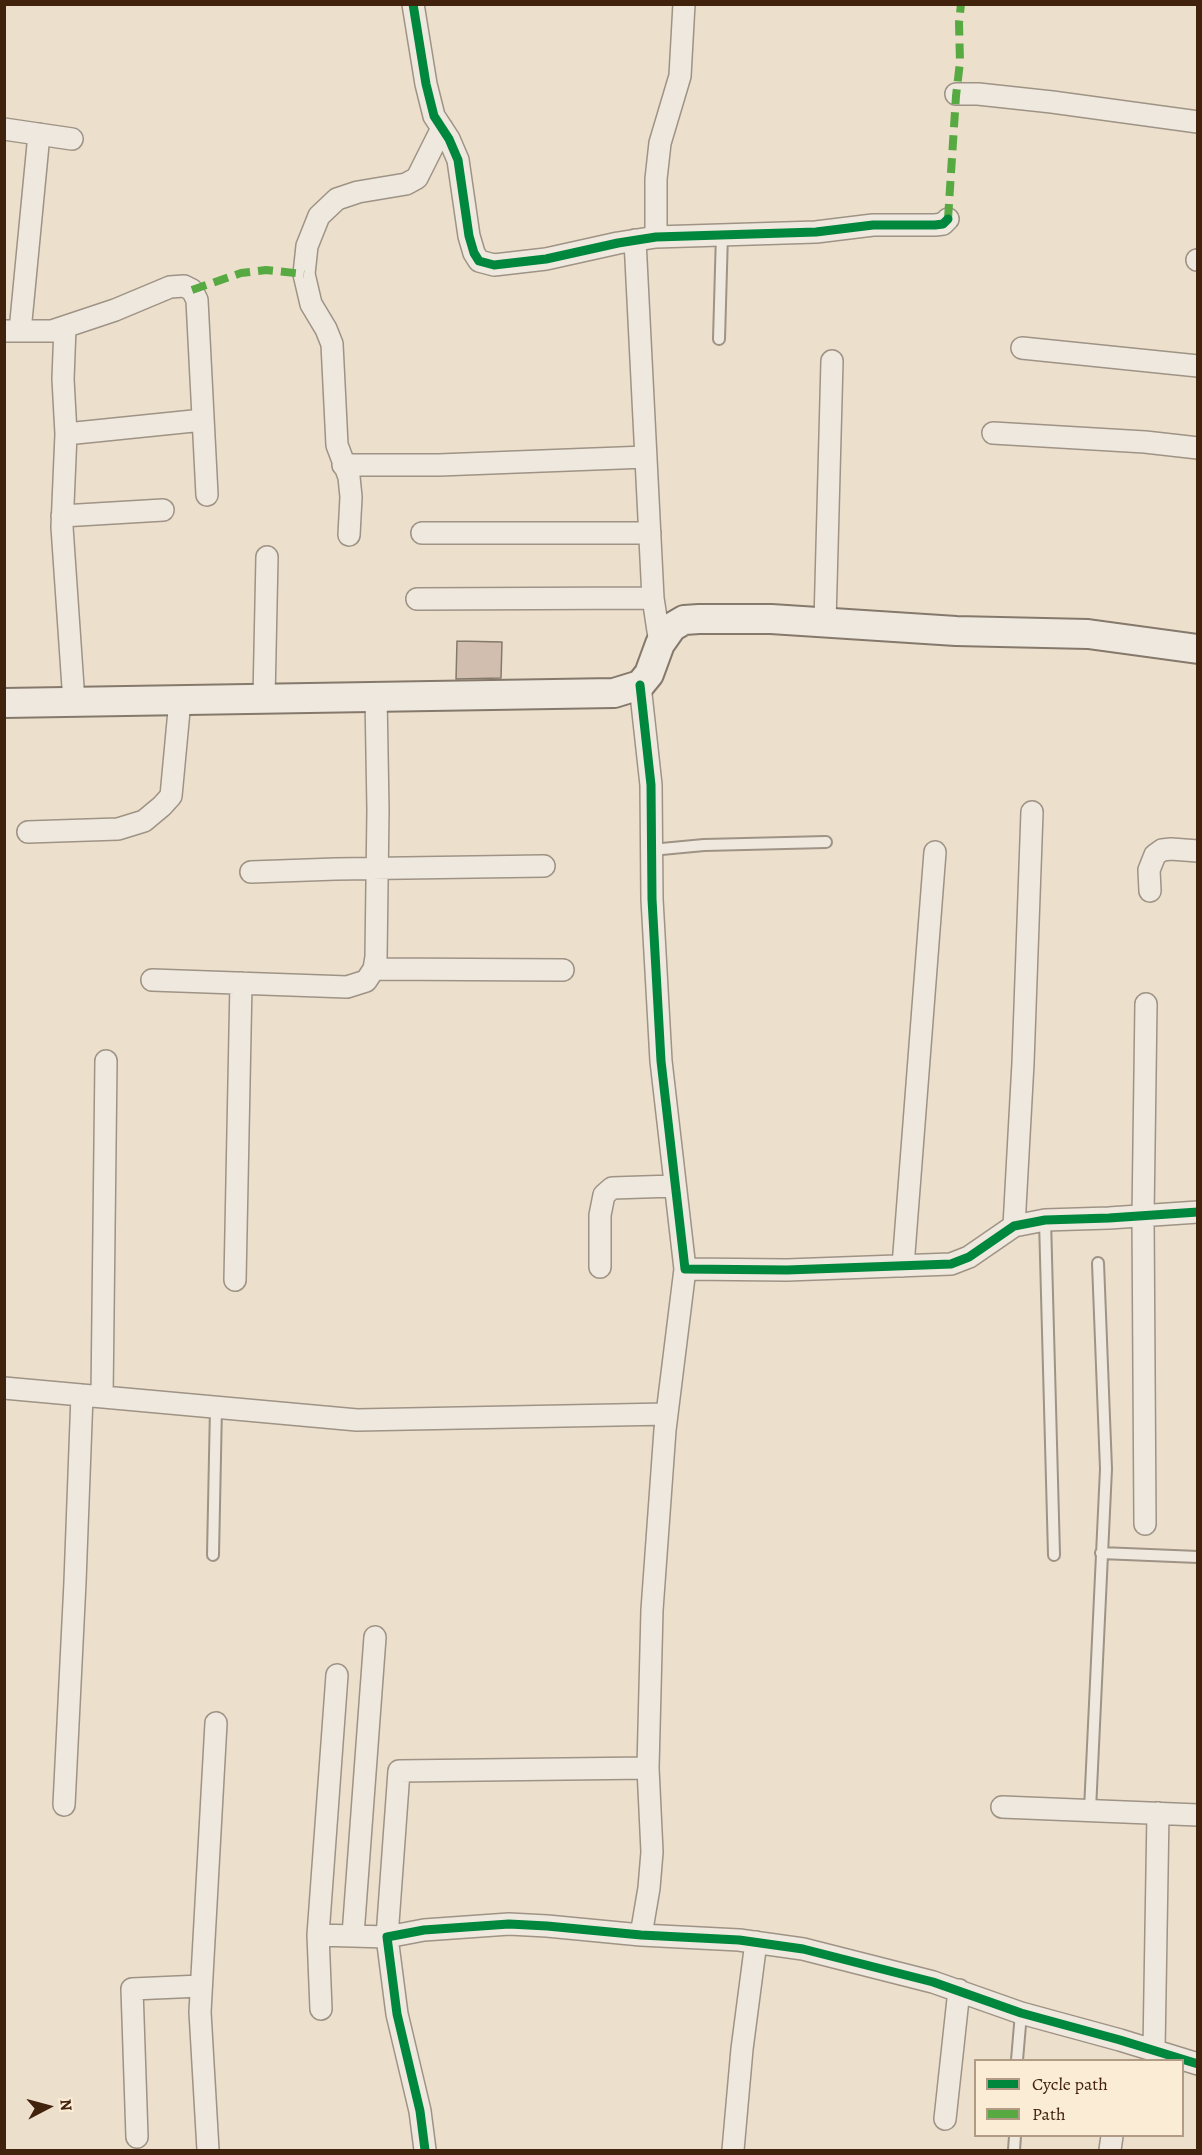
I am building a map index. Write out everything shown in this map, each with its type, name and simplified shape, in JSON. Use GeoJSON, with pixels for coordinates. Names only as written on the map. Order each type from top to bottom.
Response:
{"type":"FeatureCollection","features":[{"type":"Feature","properties":{"kind":"main road"},"geometry":{"type":"LineString","coordinates":[[4,703],[614,693],[640,686],[649,674],[660,644],[672,627],[684,620],[771,619],[956,631],[1088,634],[1197,649]]}},
{"type":"Feature","properties":{"kind":"street"},"geometry":{"type":"LineString","coordinates":[[413,4],[426,84],[434,116],[458,160],[469,236],[479,261],[494,265],[546,259],[656,237],[816,231],[873,225],[935,225],[943,224],[948,219]]}},
{"type":"Feature","properties":{"kind":"street"},"geometry":{"type":"LineString","coordinates":[[656,237],[656,179],[660,143],[680,76],[684,4]]}},
{"type":"Feature","properties":{"kind":"street"},"geometry":{"type":"LineString","coordinates":[[956,94],[978,94],[1197,122]]}},
{"type":"Feature","properties":{"kind":"street"},"geometry":{"type":"LineString","coordinates":[[349,535],[351,497],[349,477],[337,445],[332,344],[311,304],[304,274],[307,246],[319,216],[337,199],[358,192],[406,184],[417,178],[442,128]]}},
{"type":"Feature","properties":{"kind":"street"},"geometry":{"type":"LineString","coordinates":[[4,129],[72,139]]}},
{"type":"Feature","properties":{"kind":"street"},"geometry":{"type":"LineString","coordinates":[[39,134],[12,331],[52,331],[115,310],[170,287],[184,286],[192,290],[197,300],[207,495]]}},
{"type":"Feature","properties":{"kind":"street"},"geometry":{"type":"LineString","coordinates":[[635,240],[653,598],[660,644]]}},
{"type":"Feature","properties":{"kind":"street"},"geometry":{"type":"LineString","coordinates":[[65,327],[63,379],[66,434],[62,516],[75,702]]}},
{"type":"Feature","properties":{"kind":"street"},"geometry":{"type":"LineString","coordinates":[[1022,348],[1197,366]]}},
{"type":"Feature","properties":{"kind":"street"},"geometry":{"type":"LineString","coordinates":[[825,622],[832,361]]}},
{"type":"Feature","properties":{"kind":"street"},"geometry":{"type":"LineString","coordinates":[[66,434],[203,420]]}},
{"type":"Feature","properties":{"kind":"street"},"geometry":{"type":"LineString","coordinates":[[993,433],[1145,442],[1197,448]]}},
{"type":"Feature","properties":{"kind":"street"},"geometry":{"type":"LineString","coordinates":[[344,465],[439,465],[646,457]]}},
{"type":"Feature","properties":{"kind":"street"},"geometry":{"type":"LineString","coordinates":[[62,516],[163,510]]}},
{"type":"Feature","properties":{"kind":"street"},"geometry":{"type":"LineString","coordinates":[[422,533],[650,533]]}},
{"type":"Feature","properties":{"kind":"street"},"geometry":{"type":"LineString","coordinates":[[264,698],[267,557]]}},
{"type":"Feature","properties":{"kind":"street"},"geometry":{"type":"LineString","coordinates":[[417,600],[653,598]]}},
{"type":"Feature","properties":{"kind":"street"},"geometry":{"type":"LineString","coordinates":[[640,686],[651,785],[652,899],[661,1061],[685,1269],[667,1414],[652,1610],[648,1768],[652,1852],[649,1888],[640,1935]]}},
{"type":"Feature","properties":{"kind":"street"},"geometry":{"type":"LineString","coordinates":[[152,980],[347,987],[366,981],[374,969],[378,869],[376,696]]}},
{"type":"Feature","properties":{"kind":"street"},"geometry":{"type":"LineString","coordinates":[[28,832],[118,829],[144,820],[162,806],[171,796],[180,700]]}},
{"type":"Feature","properties":{"kind":"street"},"geometry":{"type":"LineString","coordinates":[[1014,1226],[1023,1063],[1032,812]]}},
{"type":"Feature","properties":{"kind":"street"},"geometry":{"type":"LineString","coordinates":[[1150,891],[1149,870],[1155,855],[1162,850],[1171,849],[1197,851]]}},
{"type":"Feature","properties":{"kind":"street"},"geometry":{"type":"LineString","coordinates":[[903,1266],[935,852]]}},
{"type":"Feature","properties":{"kind":"street"},"geometry":{"type":"LineString","coordinates":[[251,872],[544,866]]}},
{"type":"Feature","properties":{"kind":"street"},"geometry":{"type":"LineString","coordinates":[[374,969],[563,970]]}},
{"type":"Feature","properties":{"kind":"street"},"geometry":{"type":"LineString","coordinates":[[235,1280],[241,983]]}},
{"type":"Feature","properties":{"kind":"street"},"geometry":{"type":"LineString","coordinates":[[1145,1524],[1143,1216],[1146,1004]]}},
{"type":"Feature","properties":{"kind":"street"},"geometry":{"type":"LineString","coordinates":[[63,1805],[75,1582],[92,1396],[106,1060]]}},
{"type":"Feature","properties":{"kind":"street"},"geometry":{"type":"LineString","coordinates":[[600,1267],[600,1215],[604,1194],[612,1188],[674,1186]]}},
{"type":"Feature","properties":{"kind":"street"},"geometry":{"type":"LineString","coordinates":[[685,1269],[787,1270],[951,1264],[969,1257],[1014,1226],[1045,1220],[1197,1212]]}},
{"type":"Feature","properties":{"kind":"street"},"geometry":{"type":"LineString","coordinates":[[4,1388],[357,1420],[667,1414]]}},
{"type":"Feature","properties":{"kind":"street"},"geometry":{"type":"LineString","coordinates":[[353,1935],[375,1637]]}},
{"type":"Feature","properties":{"kind":"street"},"geometry":{"type":"LineString","coordinates":[[321,2009],[318,1935],[337,1675]]}},
{"type":"Feature","properties":{"kind":"street"},"geometry":{"type":"LineString","coordinates":[[208,2151],[200,2012],[216,1723]]}},
{"type":"Feature","properties":{"kind":"street"},"geometry":{"type":"LineString","coordinates":[[424,2151],[420,2111],[396,2014],[387,1937],[399,1771],[648,1768]]}},
{"type":"Feature","properties":{"kind":"street"},"geometry":{"type":"LineString","coordinates":[[1002,1807],[1197,1815]]}},
{"type":"Feature","properties":{"kind":"street"},"geometry":{"type":"LineString","coordinates":[[1154,2050],[1158,1813]]}},
{"type":"Feature","properties":{"kind":"street"},"geometry":{"type":"LineString","coordinates":[[318,1935],[387,1937],[424,1930],[508,1924],[756,1942],[803,1949],[959,1990],[1119,2050],[1154,2050],[1182,2059]]}},
{"type":"Feature","properties":{"kind":"street"},"geometry":{"type":"LineString","coordinates":[[734,2151],[742,2049],[756,1942]]}},
{"type":"Feature","properties":{"kind":"street"},"geometry":{"type":"LineString","coordinates":[[137,2137],[132,1989],[201,1986]]}},
{"type":"Feature","properties":{"kind":"street"},"geometry":{"type":"LineString","coordinates":[[945,2119],[959,1990]]}},
{"type":"Feature","properties":{"kind":"lane"},"geometry":{"type":"LineString","coordinates":[[718,339],[722,234]]}},
{"type":"Feature","properties":{"kind":"lane"},"geometry":{"type":"LineString","coordinates":[[651,850],[704,844],[826,842]]}},
{"type":"Feature","properties":{"kind":"lane"},"geometry":{"type":"LineString","coordinates":[[1045,1220],[1054,1555]]}},
{"type":"Feature","properties":{"kind":"lane"},"geometry":{"type":"LineString","coordinates":[[1090,1810],[1106,1469],[1098,1263]]}},
{"type":"Feature","properties":{"kind":"lane"},"geometry":{"type":"LineString","coordinates":[[213,1555],[216,1407]]}},
{"type":"Feature","properties":{"kind":"lane"},"geometry":{"type":"LineString","coordinates":[[1101,1553],[1197,1557]]}},
{"type":"Feature","properties":{"kind":"lane"},"geometry":{"type":"LineString","coordinates":[[1017,2059],[1021,2013]]}},
{"type":"Feature","properties":{"kind":"building"},"geometry":{"type":"Polygon","coordinates":[[[457,641],[502,642],[501,678],[456,679],[457,641]]]}},
{"type":"Feature","properties":{"kind":"marked path"},"geometry":{"type":"LineString","coordinates":[[948,219],[960,62],[961,4]]}},
{"type":"Feature","properties":{"kind":"marked path"},"geometry":{"type":"LineString","coordinates":[[192,290],[241,273],[266,270],[304,274]]}},
{"type":"Feature","properties":{"kind":"cycle path"},"geometry":{"type":"LineString","coordinates":[[413,4],[426,84],[434,116],[449,139],[458,160],[469,236],[479,261],[494,265],[546,259],[656,237],[816,232],[873,225],[935,225],[943,224],[948,219]]}},
{"type":"Feature","properties":{"kind":"cycle path"},"geometry":{"type":"LineString","coordinates":[[640,685],[651,785],[652,899],[661,1061],[685,1269],[787,1270],[951,1264],[969,1257],[1014,1226],[1045,1220],[1198,1212]]}},
{"type":"Feature","properties":{"kind":"cycle path"},"geometry":{"type":"LineString","coordinates":[[425,2150],[420,2111],[397,2014],[387,1937],[424,1930],[509,1924],[641,1935],[739,1940],[803,1949],[933,1982],[1021,2013],[1182,2059]]}},
{"type":"Feature","properties":{"kind":"cycle path"},"geometry":{"type":"LineString","coordinates":[[1184,2060],[1198,2064]]}}]}
